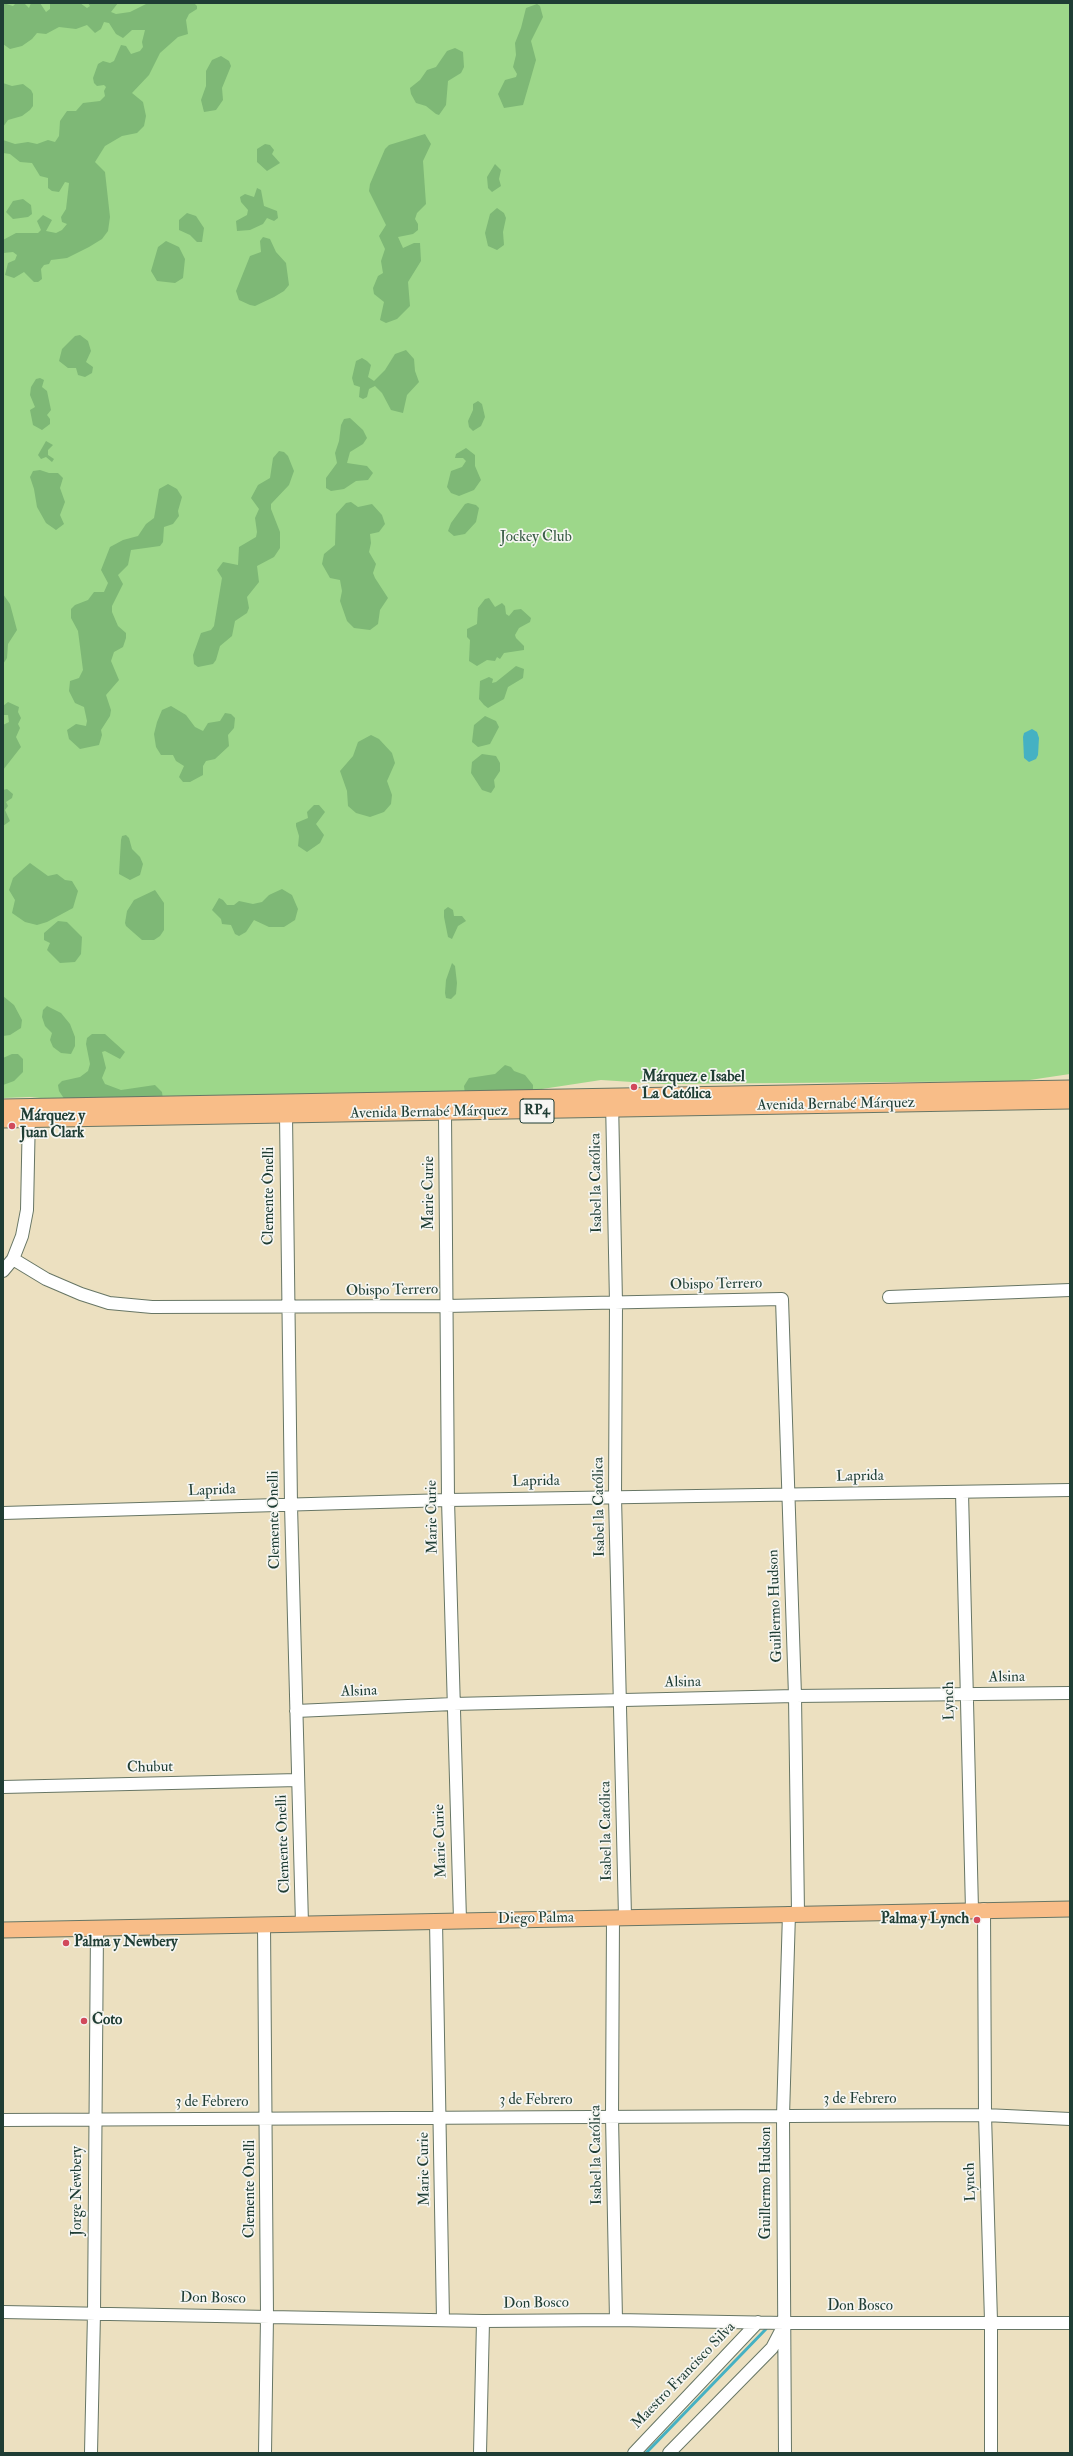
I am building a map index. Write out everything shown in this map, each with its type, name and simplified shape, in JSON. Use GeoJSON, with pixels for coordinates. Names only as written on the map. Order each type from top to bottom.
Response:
{"type":"FeatureCollection","features":[{"type":"Feature","properties":{"kind":"main road","name":"Avenida Bernabé Márquez"},"geometry":{"type":"LineString","coordinates":[[3,1107],[29,1113],[286,1115],[445,1113],[612,1103],[1070,1088]]}},
{"type":"Feature","properties":{"kind":"main road","name":"Avenida Bernabé Márquez"},"geometry":{"type":"LineString","coordinates":[[3,1120],[29,1113],[612,1103],[1070,1101]]}},
{"type":"Feature","properties":{"kind":"main road","name":"Diego Palma"},"geometry":{"type":"LineString","coordinates":[[3,1930],[1070,1908]]}},
{"type":"Feature","properties":{"kind":"street","name":"Isabel la Católica"},"geometry":{"type":"LineString","coordinates":[[612,1103],[616,1303],[615,1496],[620,1700],[619,1917],[612,2117],[616,2320]]}},
{"type":"Feature","properties":{"kind":"street"},"geometry":{"type":"LineString","coordinates":[[3,1271],[13,1259],[22,1236],[27,1210],[29,1113]]}},
{"type":"Feature","properties":{"kind":"street","name":"Marie Curie"},"geometry":{"type":"LineString","coordinates":[[445,1113],[448,1500],[460,1920]]}},
{"type":"Feature","properties":{"kind":"street","name":"Clemente Onelli"},"geometry":{"type":"LineString","coordinates":[[286,1115],[287,1308],[302,1924]]}},
{"type":"Feature","properties":{"kind":"street","name":"Obispo Terrero"},"geometry":{"type":"LineString","coordinates":[[13,1259],[46,1279],[81,1294],[109,1303],[152,1307],[287,1308],[446,1306],[782,1299]]}},
{"type":"Feature","properties":{"kind":"street"},"geometry":{"type":"LineString","coordinates":[[889,1297],[1070,1290]]}},
{"type":"Feature","properties":{"kind":"street","name":"Guillermo Hudson"},"geometry":{"type":"LineString","coordinates":[[782,1299],[795,1696],[794,1913],[783,2116],[785,2453]]}},
{"type":"Feature","properties":{"kind":"street","name":"Laprida"},"geometry":{"type":"LineString","coordinates":[[3,1513],[615,1496],[1070,1490]]}},
{"type":"Feature","properties":{"kind":"street","name":"Lynch"},"geometry":{"type":"LineString","coordinates":[[962,1492],[966,1695],[978,1910],[985,2115],[991,2322],[991,2453]]}},
{"type":"Feature","properties":{"kind":"street","name":"Alsina"},"geometry":{"type":"LineString","coordinates":[[296,1711],[453,1704],[620,1700],[795,1696],[1070,1693]]}},
{"type":"Feature","properties":{"kind":"street","name":"Chubut"},"geometry":{"type":"LineString","coordinates":[[3,1787],[298,1780]]}},
{"type":"Feature","properties":{"kind":"street","name":"Marie Curie"},"geometry":{"type":"LineString","coordinates":[[436,1921],[444,2320]]}},
{"type":"Feature","properties":{"kind":"street","name":"Clemente Onelli"},"geometry":{"type":"LineString","coordinates":[[264,1924],[267,2316],[265,2453]]}},
{"type":"Feature","properties":{"kind":"street","name":"Jorge Newbery"},"geometry":{"type":"LineString","coordinates":[[91,2453],[94,2313],[94,2119],[97,1928]]}},
{"type":"Feature","properties":{"kind":"street","name":"3 de Febrero"},"geometry":{"type":"LineString","coordinates":[[3,2120],[985,2115],[1070,2118]]}},
{"type":"Feature","properties":{"kind":"street","name":"Don Bosco"},"geometry":{"type":"LineString","coordinates":[[3,2312],[483,2321],[616,2320],[784,2323],[1070,2323]]}},
{"type":"Feature","properties":{"kind":"street"},"geometry":{"type":"LineString","coordinates":[[480,2453],[483,2321]]}},
{"type":"Feature","properties":{"kind":"street","name":"Maestro Francisco Silva"},"geometry":{"type":"LineString","coordinates":[[634,2453],[758,2322]]}},
{"type":"Feature","properties":{"kind":"street"},"geometry":{"type":"LineString","coordinates":[[669,2453],[772,2348],[784,2323]]}},
{"type":"Feature","properties":{"kind":"green space","name":"Jockey Club"},"geometry":{"type":"Polygon","coordinates":[[[3,3],[1070,3],[1070,1074],[1023,1081],[663,1084],[601,1080],[529,1091],[92,1103],[30,1097],[3,1098],[3,3]]]}},
{"type":"Feature","properties":{"kind":"green space"},"geometry":{"type":"Polygon","coordinates":[[[3,3],[13,6],[16,3],[24,3],[29,8],[31,3],[40,3],[46,12],[50,9],[50,3],[80,3],[87,8],[90,6],[88,3],[118,3],[111,12],[116,14],[130,12],[148,3],[194,3],[197,6],[197,9],[189,14],[186,20],[188,34],[178,37],[160,53],[149,75],[132,93],[143,102],[146,116],[144,126],[137,133],[122,136],[105,146],[95,162],[105,172],[110,217],[108,231],[102,239],[89,247],[67,258],[51,260],[49,264],[44,265],[41,269],[42,279],[38,282],[34,282],[24,272],[14,278],[5,275],[8,263],[15,260],[17,255],[13,252],[3,253],[3,240],[16,233],[38,233],[41,230],[37,221],[43,215],[52,220],[46,231],[56,233],[62,230],[67,224],[62,222],[61,217],[66,209],[69,183],[65,182],[59,192],[52,191],[48,188],[48,178],[40,176],[32,163],[20,162],[10,154],[3,153],[3,140],[15,144],[28,142],[37,144],[48,140],[55,142],[59,136],[60,121],[67,111],[76,111],[83,103],[100,101],[105,96],[104,91],[106,87],[104,85],[97,86],[94,83],[93,78],[98,64],[103,61],[110,63],[114,61],[121,45],[126,46],[131,54],[140,51],[143,47],[142,42],[145,30],[132,30],[123,38],[116,34],[109,23],[104,22],[101,29],[95,33],[87,25],[76,29],[59,27],[46,34],[37,33],[32,39],[22,46],[10,49],[3,44],[3,3]]]}},
{"type":"Feature","properties":{"kind":"green space"},"geometry":{"type":"Polygon","coordinates":[[[537,4],[540,6],[543,17],[531,41],[536,60],[523,105],[504,108],[498,94],[505,80],[516,77],[517,74],[513,67],[516,55],[515,43],[521,28],[526,8],[537,4]]]}},
{"type":"Feature","properties":{"kind":"green space"},"geometry":{"type":"Polygon","coordinates":[[[455,48],[463,52],[464,67],[461,73],[448,81],[446,105],[439,115],[426,106],[416,103],[411,94],[410,88],[420,80],[427,70],[436,67],[447,51],[455,48]]]}},
{"type":"Feature","properties":{"kind":"green space"},"geometry":{"type":"Polygon","coordinates":[[[221,56],[229,61],[231,66],[222,88],[223,100],[216,110],[204,112],[201,100],[206,86],[206,71],[212,60],[221,56]]]}},
{"type":"Feature","properties":{"kind":"green space"},"geometry":{"type":"Polygon","coordinates":[[[3,83],[12,86],[23,84],[31,90],[33,94],[33,106],[22,116],[8,120],[3,127],[3,83]]]}},
{"type":"Feature","properties":{"kind":"green space"},"geometry":{"type":"Polygon","coordinates":[[[425,134],[431,144],[423,161],[426,204],[417,213],[415,219],[418,224],[418,230],[413,234],[398,237],[403,248],[414,243],[420,243],[421,261],[408,282],[410,306],[397,319],[386,323],[380,320],[384,302],[374,294],[373,288],[378,276],[383,273],[381,261],[385,249],[379,236],[386,225],[369,191],[370,184],[385,149],[389,145],[425,134]]]}},
{"type":"Feature","properties":{"kind":"green space"},"geometry":{"type":"Polygon","coordinates":[[[265,144],[270,145],[274,150],[272,154],[280,163],[267,171],[257,162],[257,149],[265,144]]]}},
{"type":"Feature","properties":{"kind":"green space"},"geometry":{"type":"Polygon","coordinates":[[[495,164],[501,170],[499,179],[501,186],[492,192],[488,188],[487,177],[495,164]]]}},
{"type":"Feature","properties":{"kind":"green space"},"geometry":{"type":"Polygon","coordinates":[[[257,188],[261,190],[264,206],[277,211],[278,218],[274,221],[267,218],[263,224],[250,230],[237,231],[236,221],[247,215],[248,210],[241,202],[240,197],[245,194],[254,197],[257,188]]]}},
{"type":"Feature","properties":{"kind":"green space"},"geometry":{"type":"Polygon","coordinates":[[[23,199],[31,205],[32,214],[28,217],[13,219],[6,212],[13,201],[23,199]]]}},
{"type":"Feature","properties":{"kind":"green space"},"geometry":{"type":"Polygon","coordinates":[[[497,208],[504,213],[506,218],[503,232],[504,245],[497,250],[488,246],[485,233],[490,214],[497,208]]]}},
{"type":"Feature","properties":{"kind":"green space"},"geometry":{"type":"Polygon","coordinates":[[[187,213],[196,216],[204,228],[202,242],[197,242],[190,235],[179,230],[179,220],[187,213]]]}},
{"type":"Feature","properties":{"kind":"green space"},"geometry":{"type":"Polygon","coordinates":[[[263,237],[270,239],[276,252],[286,263],[289,285],[284,291],[255,306],[239,300],[236,291],[250,256],[261,252],[260,241],[263,237]]]}},
{"type":"Feature","properties":{"kind":"green space"},"geometry":{"type":"Polygon","coordinates":[[[166,241],[179,247],[185,259],[183,278],[175,283],[157,281],[151,271],[158,247],[166,241]]]}},
{"type":"Feature","properties":{"kind":"green space"},"geometry":{"type":"Polygon","coordinates":[[[80,335],[88,341],[91,351],[86,362],[93,367],[92,373],[85,377],[78,375],[76,368],[68,368],[59,361],[62,349],[75,336],[80,335]]]}},
{"type":"Feature","properties":{"kind":"green space"},"geometry":{"type":"Polygon","coordinates":[[[406,350],[414,359],[415,371],[419,382],[407,395],[403,413],[391,410],[382,393],[375,386],[369,389],[367,397],[363,399],[359,397],[360,387],[354,385],[352,378],[356,361],[362,358],[371,365],[368,377],[374,381],[385,370],[395,354],[406,350]]]}},
{"type":"Feature","properties":{"kind":"green space"},"geometry":{"type":"Polygon","coordinates":[[[40,378],[44,380],[42,387],[47,391],[51,410],[47,415],[50,419],[50,424],[42,430],[33,425],[30,410],[35,407],[30,395],[31,387],[36,379],[40,378]]]}},
{"type":"Feature","properties":{"kind":"green space"},"geometry":{"type":"Polygon","coordinates":[[[478,401],[482,404],[485,417],[481,426],[473,431],[469,427],[468,421],[473,410],[473,404],[478,401]]]}},
{"type":"Feature","properties":{"kind":"green space"},"geometry":{"type":"Polygon","coordinates":[[[350,418],[363,430],[367,438],[363,444],[350,452],[347,463],[367,466],[373,473],[368,480],[356,481],[344,489],[331,491],[326,488],[326,478],[337,463],[335,453],[339,441],[341,425],[344,419],[350,418]]]}},
{"type":"Feature","properties":{"kind":"green space"},"geometry":{"type":"Polygon","coordinates":[[[46,441],[53,445],[48,450],[48,455],[54,459],[52,462],[46,457],[41,459],[38,455],[46,441]]]}},
{"type":"Feature","properties":{"kind":"green space"},"geometry":{"type":"Polygon","coordinates":[[[466,448],[475,455],[475,466],[481,480],[474,490],[459,496],[451,493],[447,487],[451,471],[462,467],[466,461],[463,458],[455,458],[456,454],[466,448]]]}},
{"type":"Feature","properties":{"kind":"green space"},"geometry":{"type":"Polygon","coordinates":[[[279,451],[284,452],[288,456],[294,471],[289,485],[271,504],[271,509],[280,532],[280,548],[274,557],[257,566],[259,582],[247,597],[249,608],[247,613],[235,621],[232,636],[220,646],[216,660],[213,664],[198,667],[194,664],[193,655],[201,633],[211,630],[214,626],[222,578],[217,570],[223,562],[238,565],[239,547],[256,537],[257,532],[255,518],[259,509],[251,498],[258,485],[270,478],[273,458],[279,451]]]}},
{"type":"Feature","properties":{"kind":"green space"},"geometry":{"type":"Polygon","coordinates":[[[40,470],[49,473],[58,473],[63,478],[60,488],[65,502],[60,515],[64,524],[56,530],[46,523],[37,507],[30,477],[33,471],[40,470]]]}},
{"type":"Feature","properties":{"kind":"green space"},"geometry":{"type":"Polygon","coordinates":[[[168,484],[177,489],[182,497],[178,511],[179,516],[173,524],[164,527],[163,542],[160,546],[131,550],[128,565],[118,575],[123,584],[112,606],[112,612],[118,626],[126,633],[126,638],[123,647],[114,652],[111,661],[119,680],[106,695],[111,710],[110,716],[101,730],[102,735],[99,745],[80,749],[69,739],[67,730],[76,724],[86,726],[87,721],[84,707],[75,703],[69,691],[70,681],[79,678],[83,670],[78,631],[71,618],[71,609],[75,605],[88,600],[94,592],[104,592],[108,583],[101,570],[110,547],[123,540],[138,536],[146,524],[154,518],[159,489],[168,484]]]}},
{"type":"Feature","properties":{"kind":"green space"},"geometry":{"type":"Polygon","coordinates":[[[351,502],[358,507],[372,504],[382,515],[385,524],[379,532],[370,534],[371,543],[369,552],[376,564],[373,573],[388,598],[380,610],[378,624],[370,630],[354,628],[347,621],[340,601],[342,591],[340,580],[330,578],[322,564],[324,554],[335,545],[336,514],[346,503],[351,502]]]}},
{"type":"Feature","properties":{"kind":"green space"},"geometry":{"type":"Polygon","coordinates":[[[468,503],[476,505],[479,508],[476,522],[465,534],[454,536],[448,531],[451,523],[465,504],[468,503]]]}},
{"type":"Feature","properties":{"kind":"green space"},"geometry":{"type":"Polygon","coordinates":[[[3,594],[10,604],[17,630],[8,644],[7,658],[3,664],[3,594]]]}},
{"type":"Feature","properties":{"kind":"green space"},"geometry":{"type":"Polygon","coordinates":[[[489,598],[495,607],[502,603],[505,606],[506,614],[509,616],[514,610],[521,609],[531,618],[530,622],[519,628],[515,635],[524,646],[524,650],[504,653],[500,659],[497,657],[495,661],[487,660],[477,666],[469,661],[470,640],[467,637],[467,629],[477,624],[478,608],[485,599],[489,598]]]}},
{"type":"Feature","properties":{"kind":"green space"},"geometry":{"type":"Polygon","coordinates":[[[516,666],[524,669],[523,678],[508,687],[504,699],[488,708],[479,699],[480,681],[489,677],[493,679],[492,683],[496,682],[516,666]]]}},
{"type":"Feature","properties":{"kind":"green space"},"geometry":{"type":"Polygon","coordinates":[[[8,702],[19,707],[18,712],[21,718],[18,724],[20,728],[16,737],[21,747],[3,770],[3,725],[9,722],[8,715],[3,715],[3,706],[8,702]]]}},
{"type":"Feature","properties":{"kind":"green space"},"geometry":{"type":"Polygon","coordinates":[[[171,706],[186,715],[195,727],[203,731],[208,723],[220,721],[225,713],[231,714],[235,718],[234,728],[228,735],[229,746],[215,759],[206,761],[203,766],[203,775],[190,782],[183,782],[179,777],[184,766],[176,761],[173,755],[161,755],[156,747],[154,734],[157,722],[162,710],[171,706]]]}},
{"type":"Feature","properties":{"kind":"green space"},"geometry":{"type":"Polygon","coordinates":[[[485,716],[496,721],[499,727],[490,744],[478,747],[472,742],[474,725],[485,716]]]}},
{"type":"Feature","properties":{"kind":"green space"},"geometry":{"type":"Polygon","coordinates":[[[371,735],[379,739],[392,753],[395,763],[387,781],[392,795],[391,804],[384,812],[370,817],[356,813],[348,806],[347,791],[340,771],[353,756],[358,742],[371,735]]]}},
{"type":"Feature","properties":{"kind":"green space"},"geometry":{"type":"Polygon","coordinates":[[[482,754],[496,756],[500,763],[500,771],[494,780],[495,787],[491,793],[482,790],[471,773],[472,762],[482,754]]]}},
{"type":"Feature","properties":{"kind":"green space"},"geometry":{"type":"Polygon","coordinates":[[[7,789],[13,794],[12,798],[6,802],[8,806],[5,810],[10,821],[3,826],[3,790],[7,789]]]}},
{"type":"Feature","properties":{"kind":"green space"},"geometry":{"type":"Polygon","coordinates":[[[314,805],[319,805],[325,812],[316,824],[324,835],[320,843],[307,852],[298,846],[299,836],[296,823],[308,818],[307,812],[314,805]]]}},
{"type":"Feature","properties":{"kind":"green space"},"geometry":{"type":"Polygon","coordinates":[[[126,835],[129,838],[132,849],[140,857],[143,864],[140,875],[130,880],[119,874],[121,840],[122,836],[126,835]]]}},
{"type":"Feature","properties":{"kind":"green space"},"geometry":{"type":"Polygon","coordinates":[[[30,863],[48,876],[57,874],[65,880],[72,881],[78,891],[73,908],[47,922],[37,925],[25,922],[12,913],[15,900],[9,890],[13,878],[30,863]]]}},
{"type":"Feature","properties":{"kind":"green space"},"geometry":{"type":"Polygon","coordinates":[[[282,889],[292,895],[298,909],[295,920],[284,927],[269,927],[254,920],[246,932],[239,936],[235,934],[231,925],[222,924],[221,919],[212,910],[219,898],[227,905],[234,905],[239,901],[253,904],[262,902],[269,895],[282,889]]]}},
{"type":"Feature","properties":{"kind":"green space"},"geometry":{"type":"Polygon","coordinates":[[[155,890],[164,903],[164,930],[160,936],[154,940],[142,940],[126,926],[127,911],[134,900],[155,890]]]}},
{"type":"Feature","properties":{"kind":"green space"},"geometry":{"type":"Polygon","coordinates":[[[448,907],[453,910],[454,916],[462,916],[466,921],[458,926],[452,939],[448,937],[444,917],[444,910],[448,907]]]}},
{"type":"Feature","properties":{"kind":"green space"},"geometry":{"type":"Polygon","coordinates":[[[58,921],[67,922],[82,937],[81,954],[75,962],[60,963],[47,950],[50,943],[44,940],[44,933],[58,921]]]}},
{"type":"Feature","properties":{"kind":"green space"},"geometry":{"type":"Polygon","coordinates":[[[452,963],[455,966],[457,983],[456,994],[451,999],[446,998],[445,993],[446,980],[452,963]]]}},
{"type":"Feature","properties":{"kind":"green space"},"geometry":{"type":"Polygon","coordinates":[[[3,996],[14,1005],[22,1020],[21,1028],[10,1035],[3,1036],[3,996]]]}},
{"type":"Feature","properties":{"kind":"green space"},"geometry":{"type":"Polygon","coordinates":[[[47,1006],[61,1013],[70,1024],[75,1037],[75,1046],[71,1054],[61,1053],[53,1047],[50,1040],[52,1033],[45,1026],[42,1017],[43,1010],[47,1006]]]}},
{"type":"Feature","properties":{"kind":"green space"},"geometry":{"type":"Polygon","coordinates":[[[92,1034],[105,1034],[125,1052],[120,1059],[105,1051],[102,1052],[106,1068],[102,1078],[105,1084],[121,1090],[155,1085],[162,1092],[163,1100],[65,1100],[59,1091],[58,1085],[62,1081],[80,1077],[88,1071],[90,1064],[86,1044],[87,1038],[92,1034]]]}},
{"type":"Feature","properties":{"kind":"green space"},"geometry":{"type":"Polygon","coordinates":[[[12,1054],[18,1054],[23,1059],[23,1072],[14,1081],[3,1085],[3,1058],[12,1054]]]}},
{"type":"Feature","properties":{"kind":"green space"},"geometry":{"type":"Polygon","coordinates":[[[505,1065],[511,1067],[514,1071],[525,1075],[533,1085],[533,1091],[465,1094],[464,1086],[469,1078],[495,1074],[505,1065]]]}},
{"type":"Feature","properties":{"kind":"water"},"geometry":{"type":"Polygon","coordinates":[[[1032,729],[1037,732],[1039,738],[1038,755],[1036,759],[1029,762],[1024,758],[1023,737],[1024,733],[1032,729]]]}},
{"type":"Feature","properties":{"kind":"waterway"},"geometry":{"type":"LineString","coordinates":[[646,2453],[766,2329]]}},
{"type":"Feature","properties":{"kind":"place","name":"Márquez e Isabel La Católica"},"geometry":{"type":"Point","coordinates":[634,1087]}},
{"type":"Feature","properties":{"kind":"place","name":"Márquez y Juan Clark"},"geometry":{"type":"Point","coordinates":[12,1126]}},
{"type":"Feature","properties":{"kind":"place","name":"Palma y Lynch"},"geometry":{"type":"Point","coordinates":[977,1920]}},
{"type":"Feature","properties":{"kind":"place","name":"Palma y Newbery"},"geometry":{"type":"Point","coordinates":[66,1943]}},
{"type":"Feature","properties":{"kind":"place","name":"Coto"},"geometry":{"type":"Point","coordinates":[84,2021]}}]}
